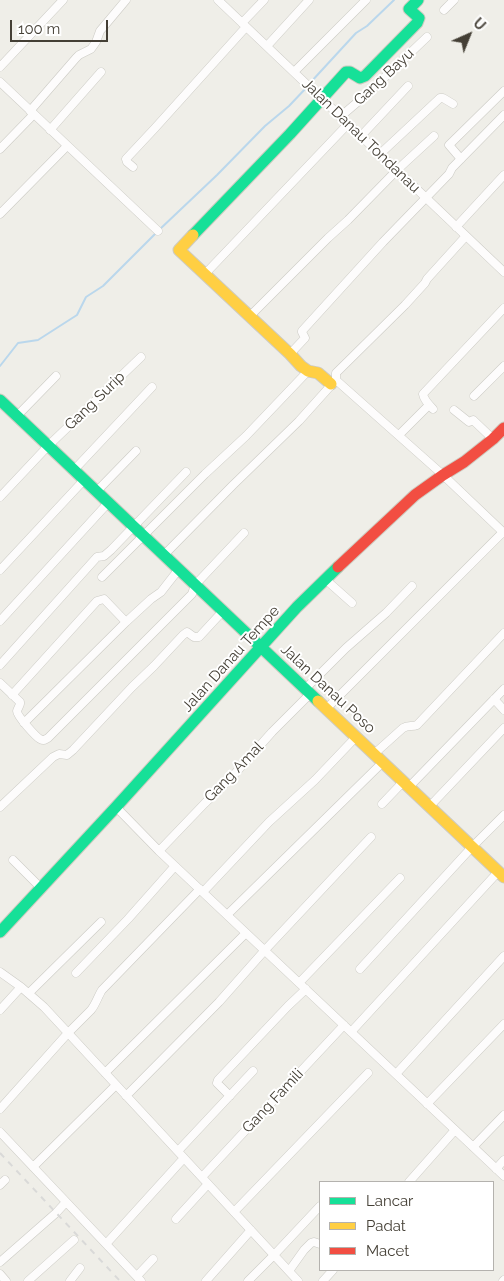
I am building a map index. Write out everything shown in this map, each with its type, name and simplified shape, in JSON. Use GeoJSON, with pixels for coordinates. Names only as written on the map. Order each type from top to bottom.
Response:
{"type":"FeatureCollection","features":[{"type":"Feature","properties":{"kind":"street"},"geometry":{"type":"LineString","coordinates":[[0,67],[63,0]]}},
{"type":"Feature","properties":{"kind":"street"},"geometry":{"type":"LineString","coordinates":[[0,149],[76,58],[91,49],[100,31],[126,0]]}},
{"type":"Feature","properties":{"kind":"street","name":"Jalan Danau Tondanau"},"geometry":{"type":"LineString","coordinates":[[218,0],[504,272]]}},
{"type":"Feature","properties":{"kind":"street"},"geometry":{"type":"LineString","coordinates":[[133,167],[126,162],[126,159],[155,128],[264,0]]}},
{"type":"Feature","properties":{"kind":"street"},"geometry":{"type":"LineString","coordinates":[[266,46],[309,0]]}},
{"type":"Feature","properties":{"kind":"street"},"geometry":{"type":"LineString","coordinates":[[294,72],[366,0]]}},
{"type":"Feature","properties":{"kind":"street"},"geometry":{"type":"LineString","coordinates":[[326,709],[504,532],[399,435],[334,382],[301,366],[180,252],[180,248],[290,134],[346,72],[350,72],[360,78],[364,76],[417,23],[419,18],[409,9],[418,0]]}},
{"type":"Feature","properties":{"kind":"street"},"geometry":{"type":"LineString","coordinates":[[444,10],[454,0]]}},
{"type":"Feature","properties":{"kind":"street","name":"Gang Bayu"},"geometry":{"type":"LineString","coordinates":[[340,116],[367,94],[427,37]]}},
{"type":"Feature","properties":{"kind":"street"},"geometry":{"type":"LineString","coordinates":[[50,130],[101,72]]}},
{"type":"Feature","properties":{"kind":"street"},"geometry":{"type":"LineString","coordinates":[[0,82],[158,231]]}},
{"type":"Feature","properties":{"kind":"street"},"geometry":{"type":"LineString","coordinates":[[361,136],[408,86]]}},
{"type":"Feature","properties":{"kind":"street"},"geometry":{"type":"LineString","coordinates":[[0,95],[6,88]]}},
{"type":"Feature","properties":{"kind":"street"},"geometry":{"type":"LineString","coordinates":[[460,159],[449,145],[504,91]]}},
{"type":"Feature","properties":{"kind":"street"},"geometry":{"type":"LineString","coordinates":[[380,154],[440,98],[444,98],[453,104]]}},
{"type":"Feature","properties":{"kind":"street"},"geometry":{"type":"LineString","coordinates":[[290,354],[305,338],[302,331],[383,242],[449,174],[460,159],[504,115]]}},
{"type":"Feature","properties":{"kind":"street"},"geometry":{"type":"LineString","coordinates":[[204,274],[348,124]]}},
{"type":"Feature","properties":{"kind":"street"},"geometry":{"type":"LineString","coordinates":[[250,316],[397,170],[434,136]]}},
{"type":"Feature","properties":{"kind":"street"},"geometry":{"type":"LineString","coordinates":[[0,214],[67,146]]}},
{"type":"Feature","properties":{"kind":"street"},"geometry":{"type":"LineString","coordinates":[[456,227],[504,175]]}},
{"type":"Feature","properties":{"kind":"street"},"geometry":{"type":"LineString","coordinates":[[164,555],[233,484],[299,421],[334,382],[336,373],[405,305],[466,236]]}},
{"type":"Feature","properties":{"kind":"street"},"geometry":{"type":"LineString","coordinates":[[399,435],[431,407],[424,398],[424,394],[504,308]]}},
{"type":"Feature","properties":{"kind":"street","name":"Gang Surip"},"geometry":{"type":"LineString","coordinates":[[0,496],[48,446],[141,357]]}},
{"type":"Feature","properties":{"kind":"street"},"geometry":{"type":"LineString","coordinates":[[474,396],[504,366]]}},
{"type":"Feature","properties":{"kind":"street"},"geometry":{"type":"LineString","coordinates":[[102,577],[308,371]]}},
{"type":"Feature","properties":{"kind":"street"},"geometry":{"type":"LineString","coordinates":[[17,416],[56,376]]}},
{"type":"Feature","properties":{"kind":"street"},"geometry":{"type":"LineString","coordinates":[[74,470],[152,387]]}},
{"type":"Feature","properties":{"kind":"street","name":"Jalan Danau Poso"},"geometry":{"type":"LineString","coordinates":[[0,400],[472,847],[502,873]]}},
{"type":"Feature","properties":{"kind":"street"},"geometry":{"type":"LineString","coordinates":[[454,410],[469,422],[473,420],[493,438]]}},
{"type":"Feature","properties":{"kind":"street","name":"Jalan Danau Tempe"},"geometry":{"type":"LineString","coordinates":[[0,932],[325,579],[415,495],[464,462],[504,428]]}},
{"type":"Feature","properties":{"kind":"street"},"geometry":{"type":"LineString","coordinates":[[97,491],[136,451]]}},
{"type":"Feature","properties":{"kind":"street"},"geometry":{"type":"LineString","coordinates":[[0,665],[97,557],[104,556],[111,550],[186,472]]}},
{"type":"Feature","properties":{"kind":"street"},"geometry":{"type":"LineString","coordinates":[[0,570],[84,480]]}},
{"type":"Feature","properties":{"kind":"street"},"geometry":{"type":"LineString","coordinates":[[0,621],[108,503]]}},
{"type":"Feature","properties":{"kind":"street"},"geometry":{"type":"LineString","coordinates":[[0,683],[20,702],[17,714],[24,723],[39,739],[44,740],[48,738],[192,594],[195,585],[244,534]]}},
{"type":"Feature","properties":{"kind":"street"},"geometry":{"type":"LineString","coordinates":[[24,723],[151,598],[161,592],[179,569]]}},
{"type":"Feature","properties":{"kind":"street"},"geometry":{"type":"LineString","coordinates":[[325,579],[352,603]]}},
{"type":"Feature","properties":{"kind":"street","name":"Gang Amal"},"geometry":{"type":"LineString","coordinates":[[159,851],[205,802],[231,778],[346,648],[386,613],[412,586]]}},
{"type":"Feature","properties":{"kind":"street"},"geometry":{"type":"LineString","coordinates":[[12,695],[100,599],[104,599],[126,622]]}},
{"type":"Feature","properties":{"kind":"street"},"geometry":{"type":"LineString","coordinates":[[0,807],[53,757],[59,754],[67,755],[73,750],[183,634],[187,632],[194,637],[199,637],[223,611]]}},
{"type":"Feature","properties":{"kind":"street"},"geometry":{"type":"LineString","coordinates":[[374,754],[403,728],[417,725],[504,633]]}},
{"type":"Feature","properties":{"kind":"street"},"geometry":{"type":"LineString","coordinates":[[382,804],[406,784],[504,689]]}},
{"type":"Feature","properties":{"kind":"street"},"geometry":{"type":"LineString","coordinates":[[494,699],[504,710]]}},
{"type":"Feature","properties":{"kind":"street"},"geometry":{"type":"LineString","coordinates":[[430,806],[504,728]]}},
{"type":"Feature","properties":{"kind":"street"},"geometry":{"type":"LineString","coordinates":[[0,1109],[68,1032],[94,1007],[102,990],[269,822],[315,780],[356,737]]}},
{"type":"Feature","properties":{"kind":"street"},"geometry":{"type":"LineString","coordinates":[[227,915],[383,762]]}},
{"type":"Feature","properties":{"kind":"street"},"geometry":{"type":"LineString","coordinates":[[116,807],[159,851],[504,1176]]}},
{"type":"Feature","properties":{"kind":"street"},"geometry":{"type":"LineString","coordinates":[[360,969],[472,847],[504,815]]}},
{"type":"Feature","properties":{"kind":"street"},"geometry":{"type":"LineString","coordinates":[[126,1096],[219,1002],[265,950],[372,837]]}},
{"type":"Feature","properties":{"kind":"street"},"geometry":{"type":"LineString","coordinates":[[13,860],[41,888]]}},
{"type":"Feature","properties":{"kind":"street"},"geometry":{"type":"LineString","coordinates":[[76,973],[175,866]]}},
{"type":"Feature","properties":{"kind":"street"},"geometry":{"type":"LineString","coordinates":[[351,1032],[502,873]]}},
{"type":"Feature","properties":{"kind":"street"},"geometry":{"type":"LineString","coordinates":[[300,983],[400,878]]}},
{"type":"Feature","properties":{"kind":"street"},"geometry":{"type":"LineString","coordinates":[[29,993],[101,922]]}},
{"type":"Feature","properties":{"kind":"street"},"geometry":{"type":"LineString","coordinates":[[105,1073],[246,932]]}},
{"type":"Feature","properties":{"kind":"street"},"geometry":{"type":"LineString","coordinates":[[396,1074],[504,956]]}},
{"type":"Feature","properties":{"kind":"street"},"geometry":{"type":"LineString","coordinates":[[0,972],[29,993],[68,1032],[298,1281]]}},
{"type":"Feature","properties":{"kind":"street"},"geometry":{"type":"LineString","coordinates":[[0,1010],[21,987]]}},
{"type":"Feature","properties":{"kind":"street"},"geometry":{"type":"LineString","coordinates":[[230,1096],[217,1083],[218,1080],[306,989]]}},
{"type":"Feature","properties":{"kind":"street"},"geometry":{"type":"LineString","coordinates":[[428,1104],[504,1024]]}},
{"type":"Feature","properties":{"kind":"street","name":"Gang Famili"},"geometry":{"type":"LineString","coordinates":[[202,1177],[344,1025]]}},
{"type":"Feature","properties":{"kind":"street"},"geometry":{"type":"LineString","coordinates":[[106,1244],[230,1096],[254,1071]]}},
{"type":"Feature","properties":{"kind":"street"},"geometry":{"type":"LineString","coordinates":[[234,1212],[368,1073]]}},
{"type":"Feature","properties":{"kind":"street"},"geometry":{"type":"LineString","coordinates":[[33,1167],[116,1085]]}},
{"type":"Feature","properties":{"kind":"street"},"geometry":{"type":"LineString","coordinates":[[473,1147],[504,1116]]}},
{"type":"Feature","properties":{"kind":"street"},"geometry":{"type":"LineString","coordinates":[[410,1181],[455,1130]]}},
{"type":"Feature","properties":{"kind":"street"},"geometry":{"type":"LineString","coordinates":[[0,1132],[139,1279],[153,1259]]}},
{"type":"Feature","properties":{"kind":"street"},"geometry":{"type":"LineString","coordinates":[[496,1168],[504,1160]]}},
{"type":"Feature","properties":{"kind":"street"},"geometry":{"type":"LineString","coordinates":[[176,1219],[208,1184]]}},
{"type":"Feature","properties":{"kind":"street"},"geometry":{"type":"LineString","coordinates":[[0,1262],[66,1202]]}},
{"type":"Feature","properties":{"kind":"street"},"geometry":{"type":"LineString","coordinates":[[248,1281],[319,1207]]}},
{"type":"Feature","properties":{"kind":"street"},"geometry":{"type":"LineString","coordinates":[[206,1281],[250,1230]]}},
{"type":"Feature","properties":{"kind":"street"},"geometry":{"type":"LineString","coordinates":[[28,1281],[74,1240]]}},
{"type":"Feature","properties":{"kind":"street"},"geometry":{"type":"LineString","coordinates":[[289,1271],[308,1246],[314,1242],[319,1244]]}},
{"type":"Feature","properties":{"kind":"street"},"geometry":{"type":"LineString","coordinates":[[70,1281],[80,1268]]}},
{"type":"Feature","properties":{"kind":"street"},"geometry":{"type":"LineString","coordinates":[[323,1281],[332,1271]]}},
{"type":"Feature","properties":{"kind":"street"},"geometry":{"type":"LineString","coordinates":[[0,1274],[6,1281]]}},
{"type":"Feature","properties":{"kind":"waterway"},"geometry":{"type":"LineString","coordinates":[[310,83],[356,33],[367,26],[394,0]]}},
{"type":"Feature","properties":{"kind":"waterway"},"geometry":{"type":"LineString","coordinates":[[159,230],[307,87]]}},
{"type":"Feature","properties":{"kind":"waterway"},"geometry":{"type":"LineString","coordinates":[[0,366],[18,343],[38,340],[77,315],[86,297],[103,286],[156,233]]}},
{"type":"Feature","properties":{"kind":"railway"},"geometry":{"type":"LineString","coordinates":[[0,1153],[120,1281]]}},
{"type":"Feature","properties":{"kind":"traffic: fast"},"geometry":{"type":"LineString","coordinates":[[193,235],[290,134],[346,72],[350,72],[360,78],[365,76],[417,23],[419,18],[409,9],[418,0]]}},
{"type":"Feature","properties":{"kind":"traffic: fast"},"geometry":{"type":"LineString","coordinates":[[0,400],[318,701]]}},
{"type":"Feature","properties":{"kind":"traffic: fast"},"geometry":{"type":"LineString","coordinates":[[0,932],[297,607],[338,567]]}},
{"type":"Feature","properties":{"kind":"traffic: slow"},"geometry":{"type":"LineString","coordinates":[[193,235],[179,250],[301,366],[308,371],[318,373],[331,384]]}},
{"type":"Feature","properties":{"kind":"traffic: slow"},"geometry":{"type":"LineString","coordinates":[[318,701],[504,877]]}},
{"type":"Feature","properties":{"kind":"traffic: jam"},"geometry":{"type":"LineString","coordinates":[[338,567],[415,495],[464,462],[504,428]]}}]}
